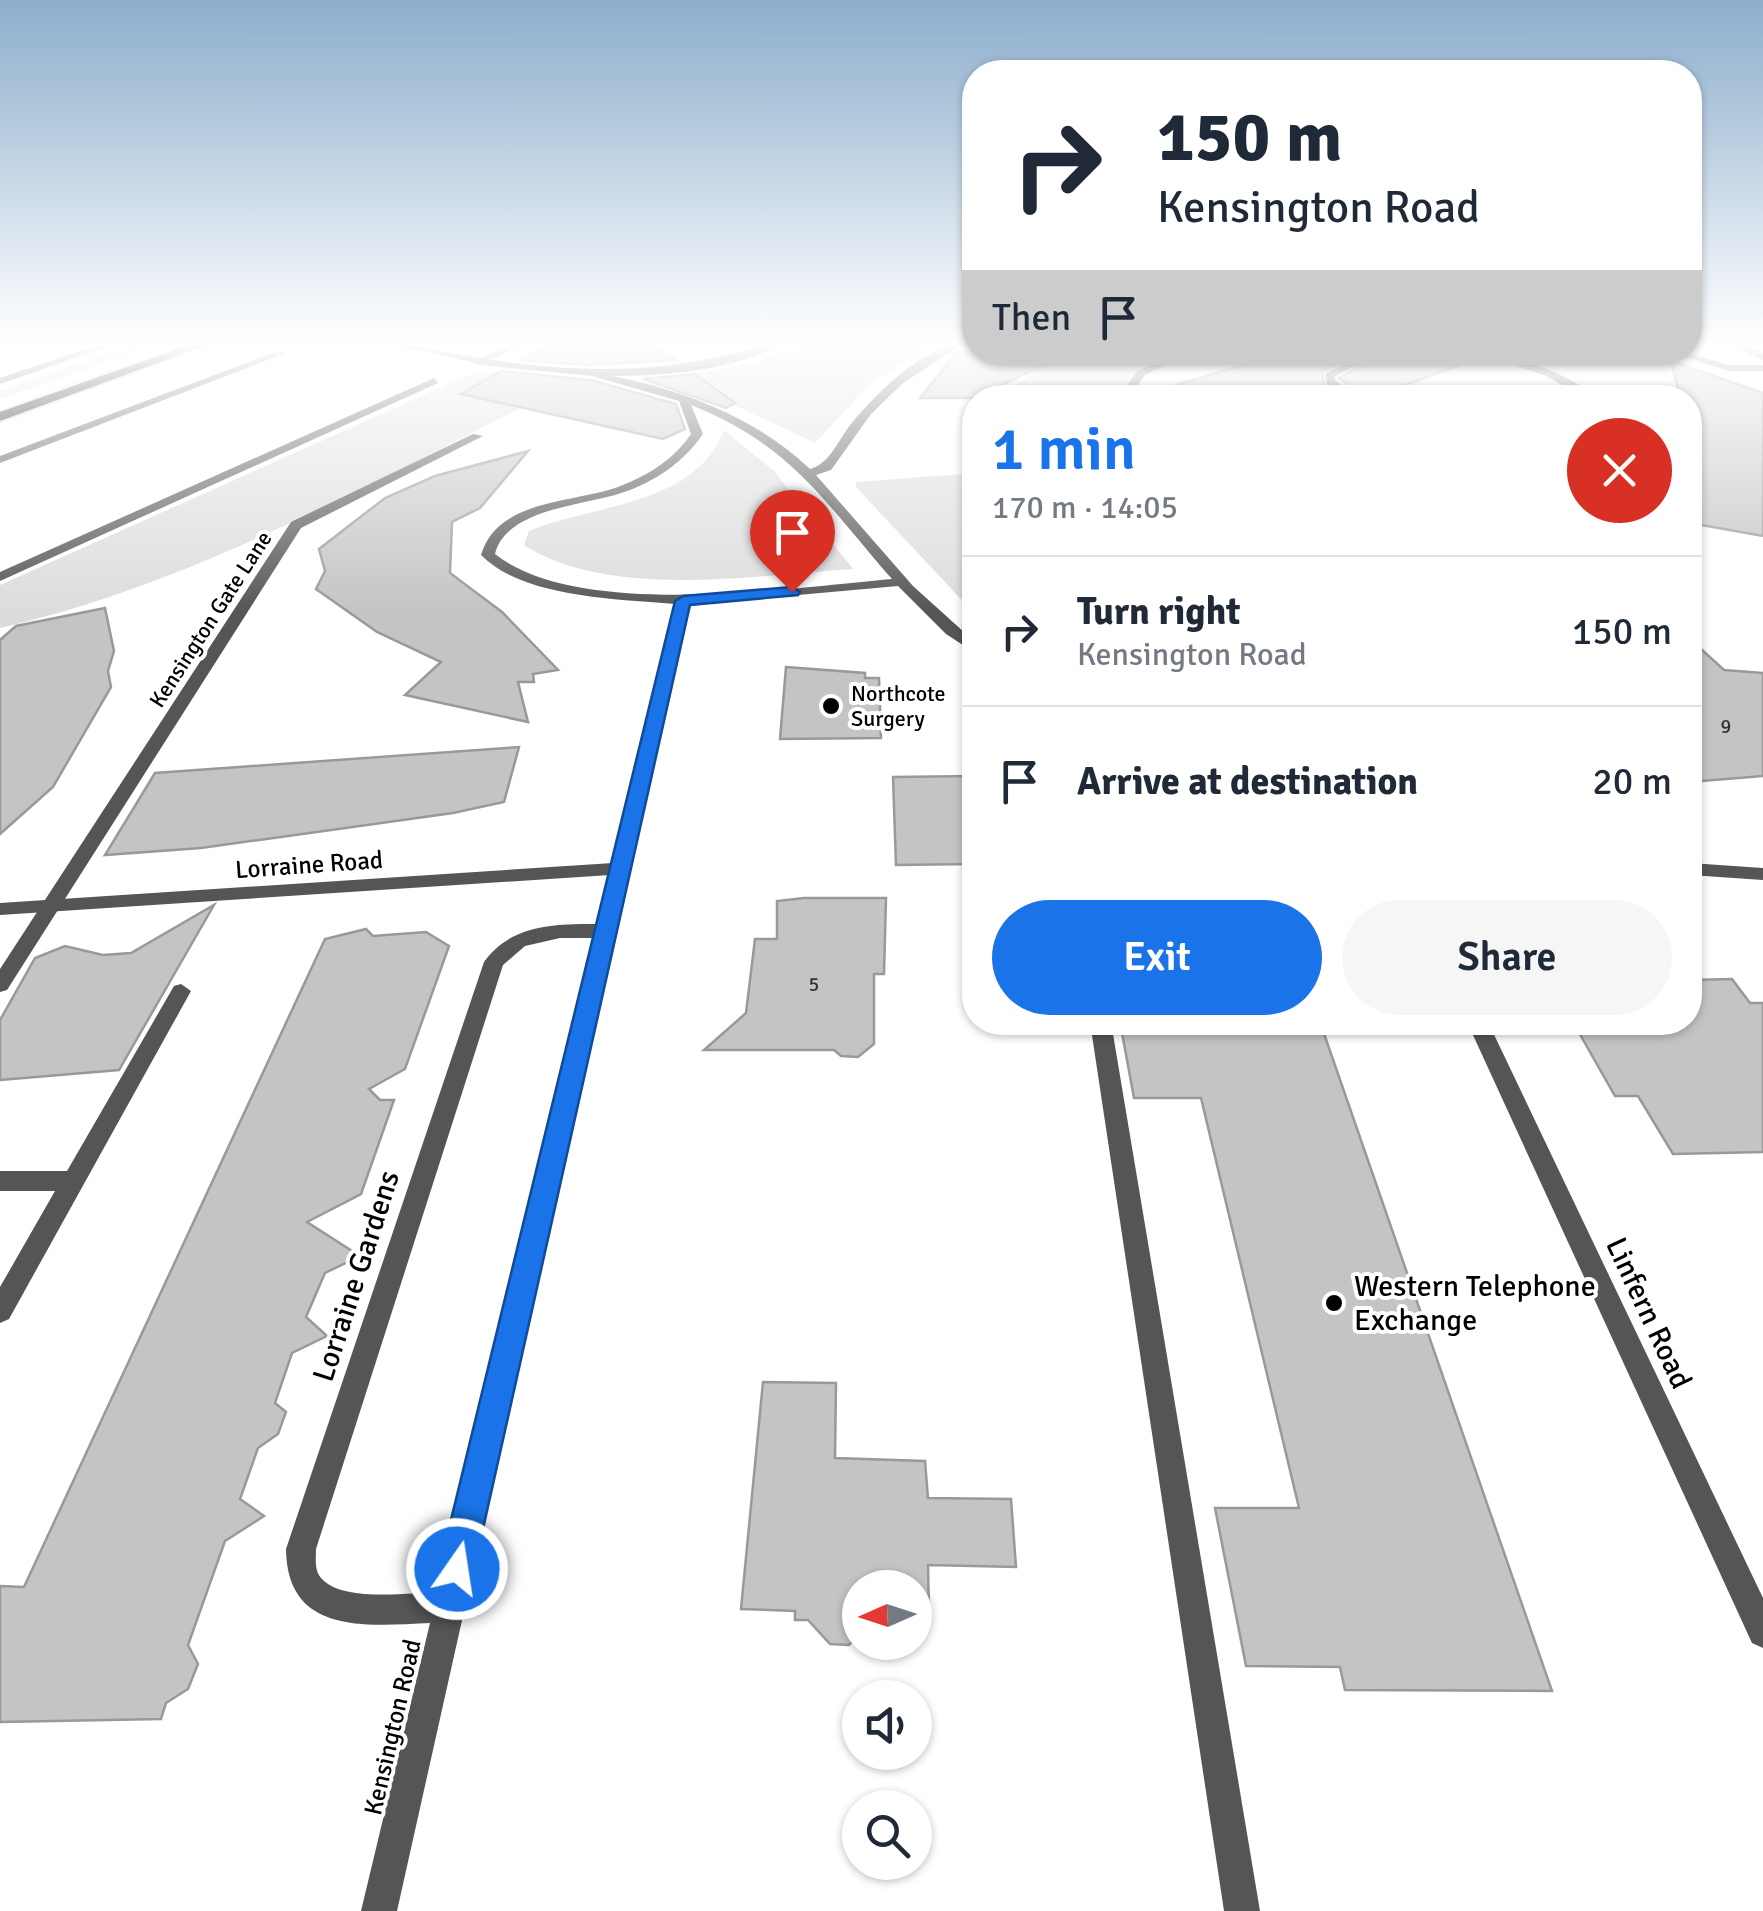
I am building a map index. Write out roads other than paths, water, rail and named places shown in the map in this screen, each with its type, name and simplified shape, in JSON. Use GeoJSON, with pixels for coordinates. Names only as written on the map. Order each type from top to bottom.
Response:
{"type":"FeatureCollection","features":[{"type":"Feature","properties":{"kind":"street"},"geometry":{"type":"LineString","coordinates":[[0,460],[71,433]]}},
{"type":"Feature","properties":{"kind":"street"},"geometry":{"type":"LineString","coordinates":[[0,577],[318,433]]}},
{"type":"Feature","properties":{"kind":"street"},"geometry":{"type":"LineString","coordinates":[[697,433],[676,460],[616,492],[522,516],[505,525],[488,546],[488,555],[494,564],[526,576],[615,594],[683,601],[902,582]]}},
{"type":"Feature","properties":{"kind":"street"},"geometry":{"type":"LineString","coordinates":[[752,433],[809,473],[902,582],[962,640]]}},
{"type":"Feature","properties":{"kind":"street"},"geometry":{"type":"LineString","coordinates":[[809,473],[828,468],[849,433]]}},
{"type":"Feature","properties":{"kind":"street","name":"Kensington Gate Lane"},"geometry":{"type":"LineString","coordinates":[[0,985],[296,526],[477,436]]}},
{"type":"Feature","properties":{"kind":"street","name":"Kensington Road"},"geometry":{"type":"LineString","coordinates":[[379,1911],[683,601]]}},
{"type":"Feature","properties":{"kind":"street","name":"Lorraine Road"},"geometry":{"type":"LineString","coordinates":[[0,909],[622,868]]}},
{"type":"Feature","properties":{"kind":"street"},"geometry":{"type":"LineString","coordinates":[[1702,870],[1763,874]]}},
{"type":"Feature","properties":{"kind":"street","name":"Lorraine Gardens"},"geometry":{"type":"LineString","coordinates":[[448,1607],[330,1604],[311,1594],[302,1578],[301,1549],[490,970],[502,951],[528,935],[606,931]]}},
{"type":"Feature","properties":{"kind":"street"},"geometry":{"type":"LineString","coordinates":[[0,1311],[181,991]]}},
{"type":"Feature","properties":{"kind":"street"},"geometry":{"type":"LineString","coordinates":[[1102,1035],[1242,1911]]}},
{"type":"Feature","properties":{"kind":"street","name":"Linfern Road"},"geometry":{"type":"LineString","coordinates":[[1483,1035],[1763,1632]]}},
{"type":"Feature","properties":{"kind":"street"},"geometry":{"type":"LineString","coordinates":[[0,1181],[75,1180]]}},
{"type":"Feature","properties":{"kind":"place","name":"Northcote Surgery"},"geometry":{"type":"Point","coordinates":[831,706]}},
{"type":"Feature","properties":{"kind":"place","name":"Western Telephone Exchange"},"geometry":{"type":"Point","coordinates":[1334,1303]}}]}
